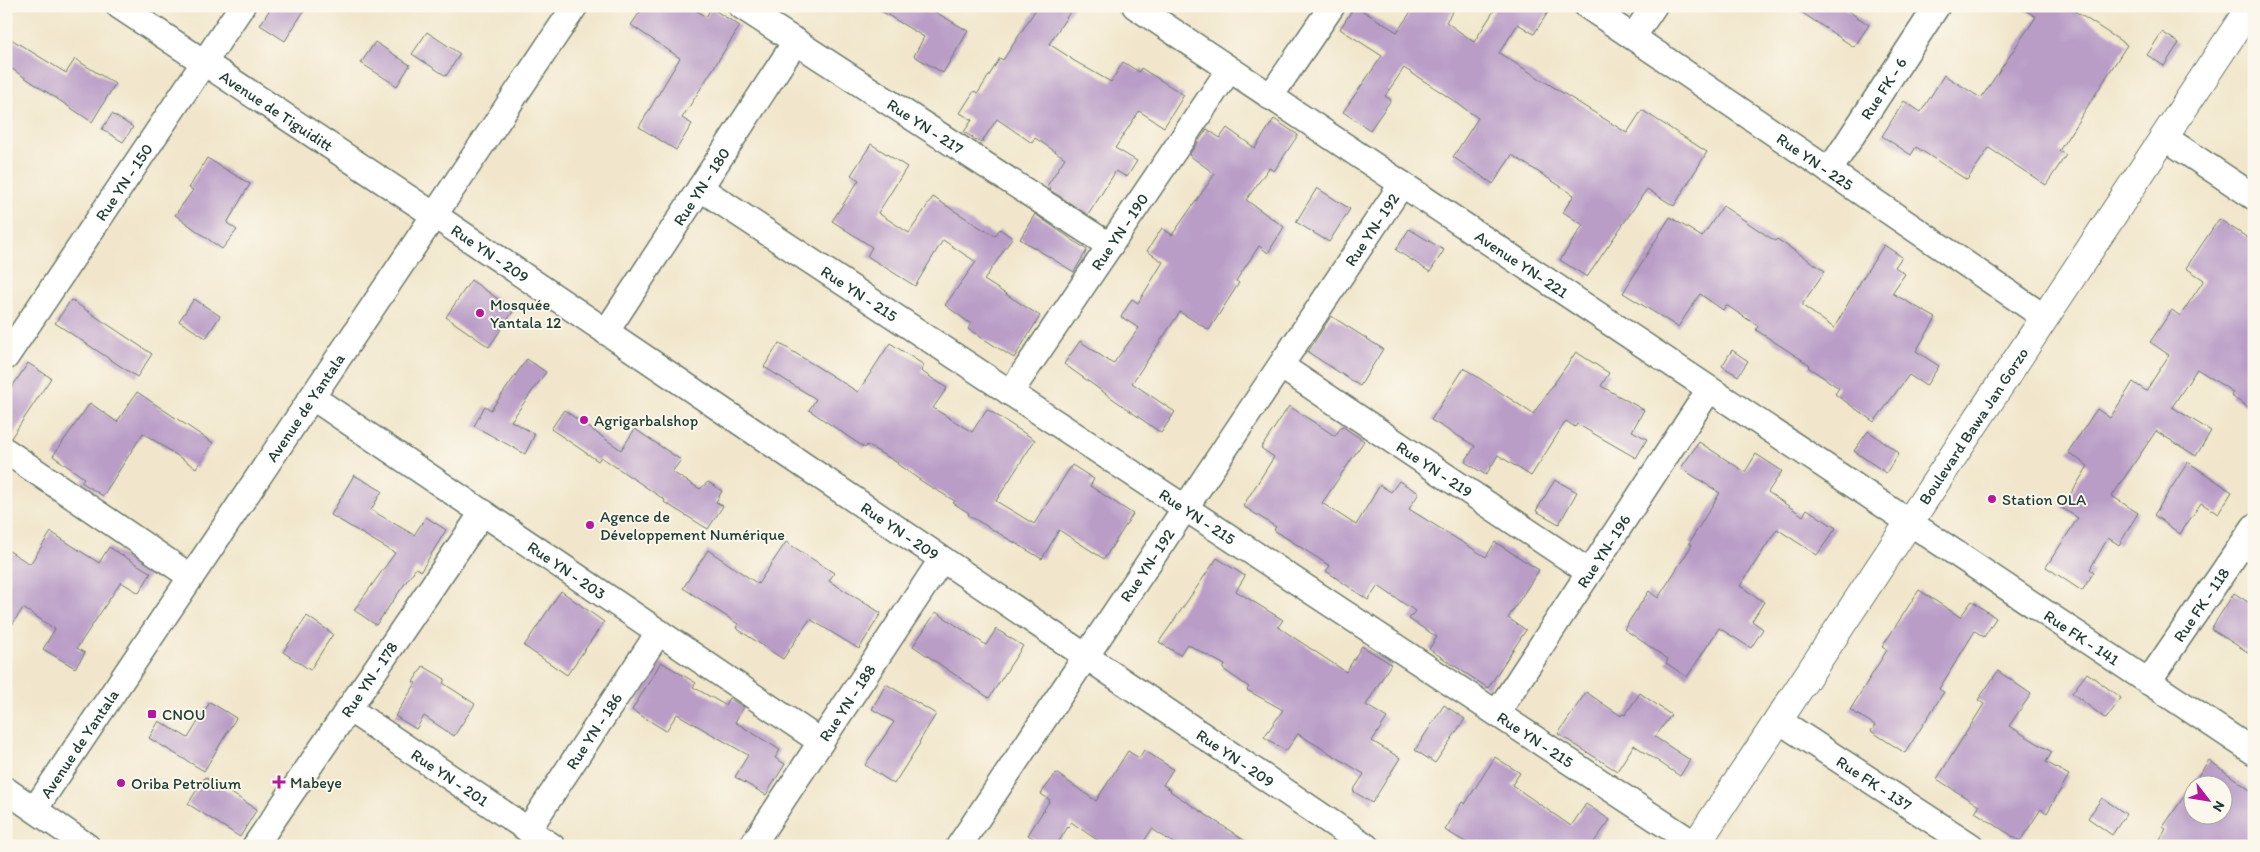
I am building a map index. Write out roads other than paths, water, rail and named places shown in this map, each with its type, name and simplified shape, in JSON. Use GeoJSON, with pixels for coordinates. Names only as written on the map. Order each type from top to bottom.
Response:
{"type":"FeatureCollection","features":[{"type":"Feature","properties":{"kind":"main road","name":"Boulevard Bawa Jan Gorzo"},"geometry":{"type":"LineString","coordinates":[[1696,845],[2251,6]]}},
{"type":"Feature","properties":{"kind":"street","name":"Avenue de Tiguiditt"},"geometry":{"type":"LineString","coordinates":[[119,6],[434,215]]}},
{"type":"Feature","properties":{"kind":"street","name":"Rue YN - 150"},"geometry":{"type":"LineString","coordinates":[[6,357],[242,6]]}},
{"type":"Feature","properties":{"kind":"street","name":"Avenue de Yantala"},"geometry":{"type":"LineString","coordinates":[[35,810],[575,6]]}},
{"type":"Feature","properties":{"kind":"street","name":"Rue YN - 217"},"geometry":{"type":"LineString","coordinates":[[741,6],[1110,246]]}},
{"type":"Feature","properties":{"kind":"street","name":"Avenue YN- 221"},"geometry":{"type":"LineString","coordinates":[[1135,6],[1909,523]]}},
{"type":"Feature","properties":{"kind":"street"},"geometry":{"type":"LineString","coordinates":[[1270,97],[1332,6]]}},
{"type":"Feature","properties":{"kind":"street","name":"Rue YN - 225"},"geometry":{"type":"LineString","coordinates":[[1587,6],[2044,317]]}},
{"type":"Feature","properties":{"kind":"street"},"geometry":{"type":"LineString","coordinates":[[1633,37],[1654,6]]}},
{"type":"Feature","properties":{"kind":"street","name":"Rue FK - 6"},"geometry":{"type":"LineString","coordinates":[[1829,170],[1937,6]]}},
{"type":"Feature","properties":{"kind":"street","name":"Rue YN - 180"},"geometry":{"type":"LineString","coordinates":[[606,332],[796,41]]}},
{"type":"Feature","properties":{"kind":"street","name":"Rue YN - 190"},"geometry":{"type":"LineString","coordinates":[[1010,393],[1229,70]]}},
{"type":"Feature","properties":{"kind":"street"},"geometry":{"type":"LineString","coordinates":[[2164,137],[2254,197]]}},
{"type":"Feature","properties":{"kind":"street","name":"Rue YN- 192"},"geometry":{"type":"LineString","coordinates":[[970,842],[1086,656],[1402,184]]}},
{"type":"Feature","properties":{"kind":"street","name":"Rue YN - 215"},"geometry":{"type":"LineString","coordinates":[[700,188],[1696,845]]}},
{"type":"Feature","properties":{"kind":"street","name":"Rue YN - 209"},"geometry":{"type":"LineString","coordinates":[[434,215],[1366,846]]}},
{"type":"Feature","properties":{"kind":"street","name":"Rue YN - 219"},"geometry":{"type":"LineString","coordinates":[[1280,366],[1589,572]]}},
{"type":"Feature","properties":{"kind":"street","name":"Rue YN- 196"},"geometry":{"type":"LineString","coordinates":[[1497,714],[1709,390]]}},
{"type":"Feature","properties":{"kind":"street","name":"Rue YN - 203"},"geometry":{"type":"LineString","coordinates":[[312,397],[821,742]]}},
{"type":"Feature","properties":{"kind":"street"},"geometry":{"type":"LineString","coordinates":[[6,451],[191,577]]}},
{"type":"Feature","properties":{"kind":"street","name":"Rue YN - 178"},"geometry":{"type":"LineString","coordinates":[[255,846],[483,512]]}},
{"type":"Feature","properties":{"kind":"street","name":"Rue FK - 141"},"geometry":{"type":"LineString","coordinates":[[1909,523],[2254,752]]}},
{"type":"Feature","properties":{"kind":"street","name":"Rue FK - 118"},"geometry":{"type":"LineString","coordinates":[[2148,682],[2254,528]]}},
{"type":"Feature","properties":{"kind":"street","name":"Rue YN - 188"},"geometry":{"type":"LineString","coordinates":[[752,846],[942,559]]}},
{"type":"Feature","properties":{"kind":"street","name":"Rue YN - 186"},"geometry":{"type":"LineString","coordinates":[[528,830],[659,632]]}},
{"type":"Feature","properties":{"kind":"street","name":"Rue YN - 201"},"geometry":{"type":"LineString","coordinates":[[349,709],[552,846]]}},
{"type":"Feature","properties":{"kind":"street","name":"Rue FK - 137"},"geometry":{"type":"LineString","coordinates":[[1778,720],[1971,846]]}},
{"type":"Feature","properties":{"kind":"street"},"geometry":{"type":"LineString","coordinates":[[6,790],[35,810],[62,839],[87,846]]}},
{"type":"Feature","properties":{"kind":"place","name":"Mosquée Yantala 12"},"geometry":{"type":"Point","coordinates":[480,313]}},
{"type":"Feature","properties":{"kind":"place","name":"Agrigarbalshop"},"geometry":{"type":"Point","coordinates":[584,420]}},
{"type":"Feature","properties":{"kind":"place","name":"Station OLA"},"geometry":{"type":"Point","coordinates":[1992,499]}},
{"type":"Feature","properties":{"kind":"place","name":"Agence de Développement Numérique"},"geometry":{"type":"Point","coordinates":[590,525]}},
{"type":"Feature","properties":{"kind":"place","name":"CNOU"},"geometry":{"type":"Point","coordinates":[152,714]}},
{"type":"Feature","properties":{"kind":"place","name":"Mabeye"},"geometry":{"type":"Point","coordinates":[279,782]}},
{"type":"Feature","properties":{"kind":"place","name":"Oriba Petrolium"},"geometry":{"type":"Point","coordinates":[121,783]}}]}
